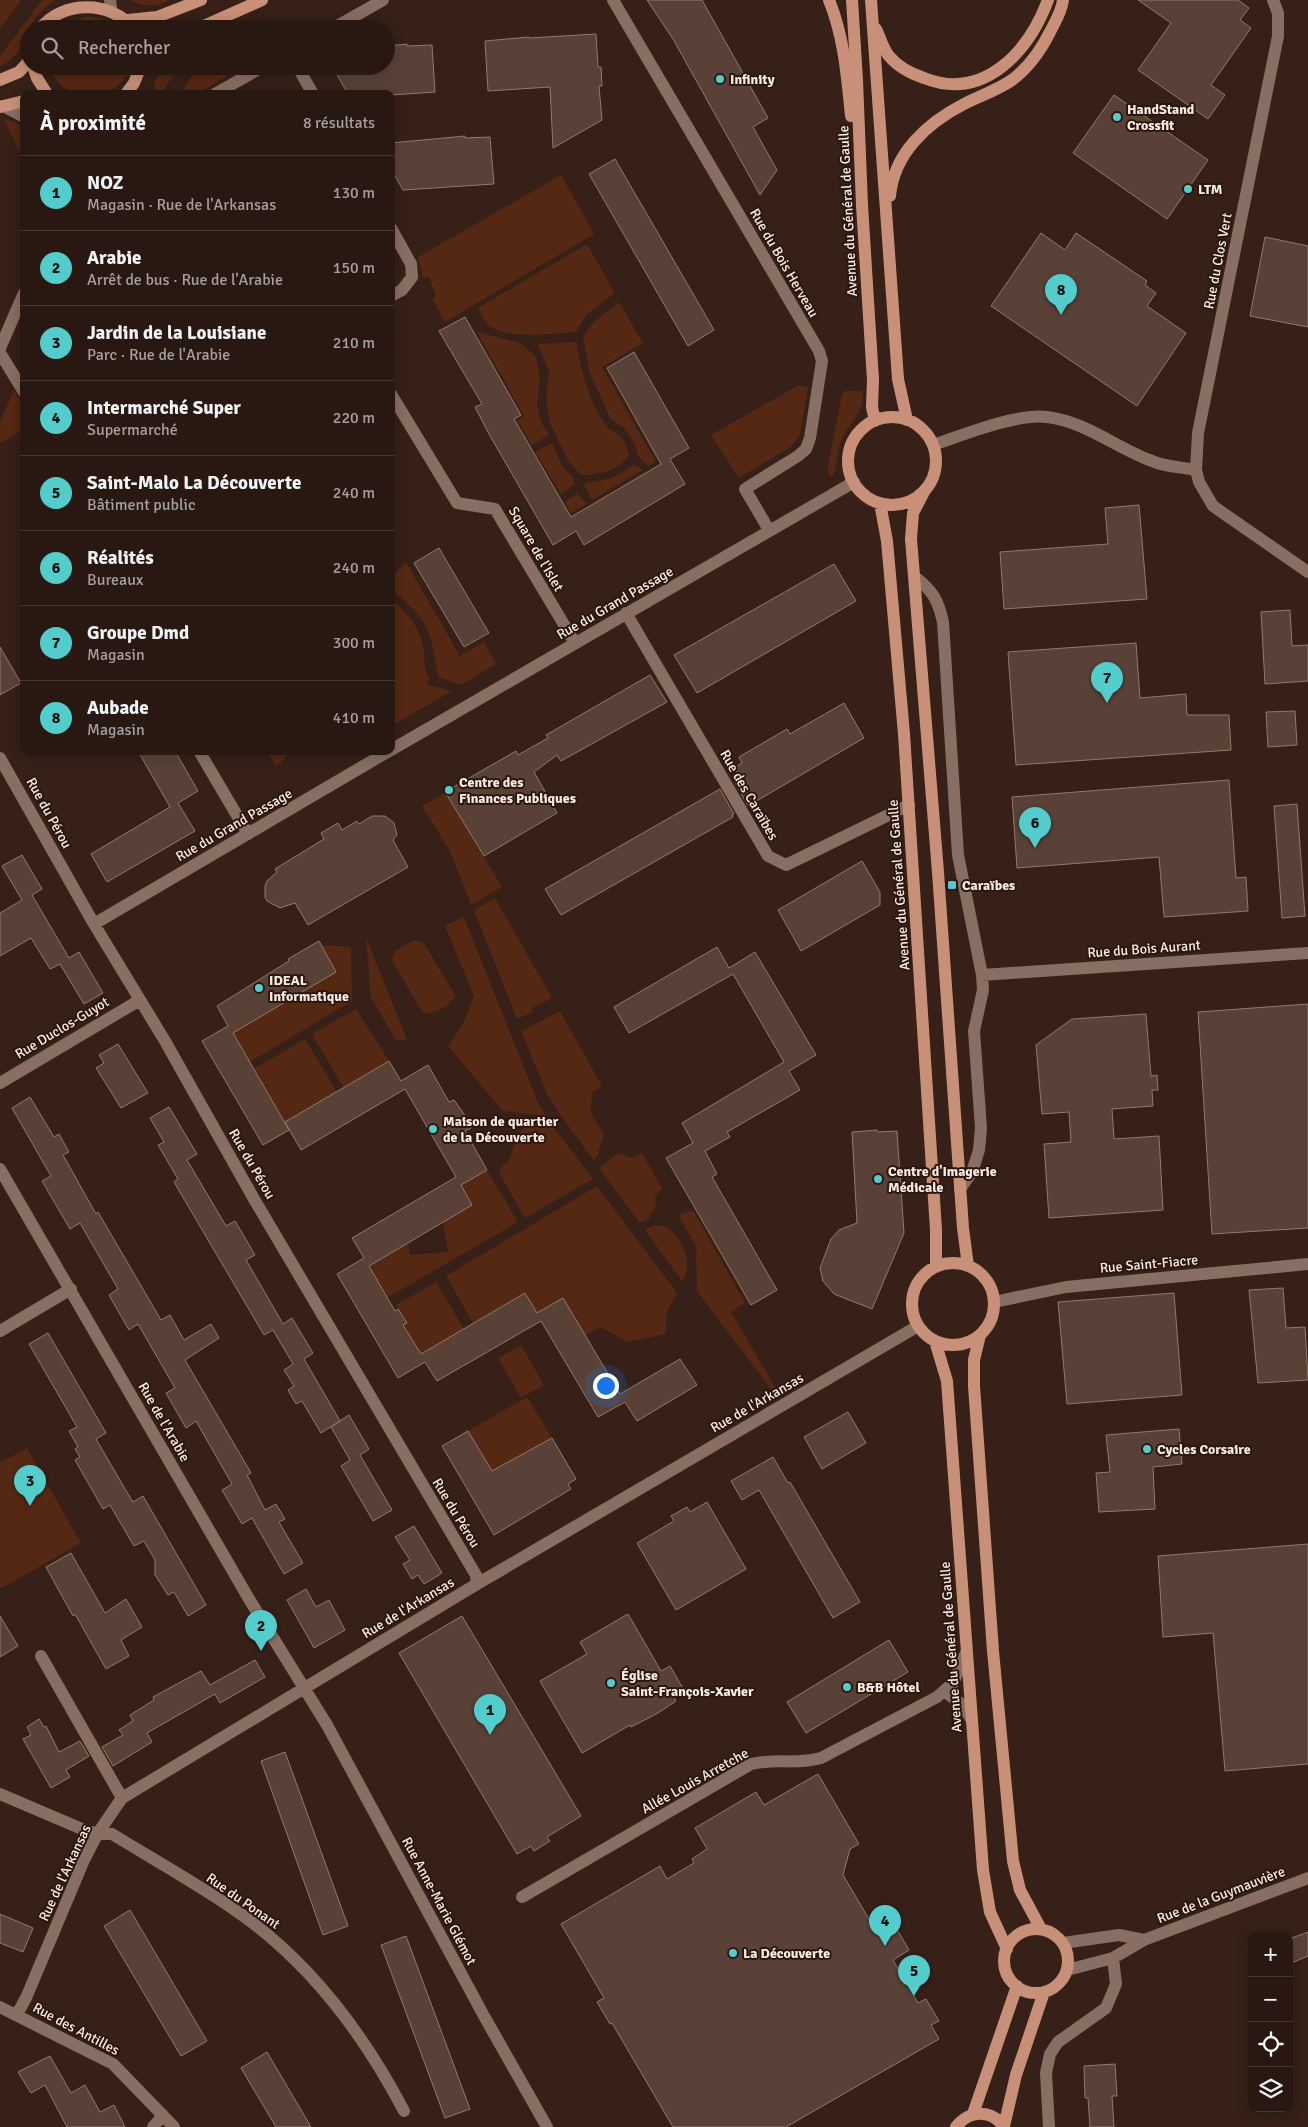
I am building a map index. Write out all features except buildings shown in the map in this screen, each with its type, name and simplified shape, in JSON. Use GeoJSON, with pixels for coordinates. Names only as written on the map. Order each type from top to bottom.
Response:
{"type":"FeatureCollection","features":[{"type":"Feature","properties":{"kind":"main road"},"geometry":{"type":"LineString","coordinates":[[147,20],[200,0]]}},
{"type":"Feature","properties":{"kind":"main road"},"geometry":{"type":"LineString","coordinates":[[217,20],[262,0]]}},
{"type":"Feature","properties":{"kind":"main road"},"geometry":{"type":"LineString","coordinates":[[829,0],[838,23],[842,41],[862,205]]}},
{"type":"Feature","properties":{"kind":"main road","name":"Avenue du Général de Gaulle"},"geometry":{"type":"LineString","coordinates":[[852,0],[873,380],[872,407],[875,421]]}},
{"type":"Feature","properties":{"kind":"main road"},"geometry":{"type":"LineString","coordinates":[[871,0],[898,380],[907,420]]}},
{"type":"Feature","properties":{"kind":"main road"},"geometry":{"type":"LineString","coordinates":[[873,22],[889,57],[908,72],[937,83],[962,83],[987,77],[1010,61],[1033,33],[1048,0]]}},
{"type":"Feature","properties":{"kind":"main road"},"geometry":{"type":"LineString","coordinates":[[888,228],[891,188],[898,166],[908,149],[928,126],[963,104],[1011,81],[1024,69],[1045,42],[1063,0]]}},
{"type":"Feature","properties":{"kind":"main road"},"geometry":{"type":"LineString","coordinates":[[47,20],[54,12],[69,2],[86,1],[110,3],[126,20]]}},
{"type":"Feature","properties":{"kind":"main road"},"geometry":{"type":"LineString","coordinates":[[0,80],[20,71]]}},
{"type":"Feature","properties":{"kind":"main road"},"geometry":{"type":"LineString","coordinates":[[36,75],[44,90]]}},
{"type":"Feature","properties":{"kind":"main road"},"geometry":{"type":"LineString","coordinates":[[131,90],[138,75]]}},
{"type":"Feature","properties":{"kind":"main road"},"geometry":{"type":"LineString","coordinates":[[1,107],[20,102]]}},
{"type":"Feature","properties":{"kind":"main road"},"geometry":{"type":"LineString","coordinates":[[924,492],[896,505],[880,503],[861,491],[854,482],[849,468],[849,454],[854,440],[863,429],[875,421],[891,417],[907,420],[927,434],[933,445],[936,457],[936,470],[913,513],[911,539],[938,872],[964,1246],[968,1266]]}},
{"type":"Feature","properties":{"kind":"main road","name":"Avenue du Général de Gaulle"},"geometry":{"type":"LineString","coordinates":[[880,503],[887,541],[908,805],[936,1230],[936,1267]]}},
{"type":"Feature","properties":{"kind":"main road"},"geometry":{"type":"LineString","coordinates":[[980,1335],[970,1341],[946,1344],[935,1341],[926,1334],[918,1326],[912,1310],[913,1292],[922,1277],[936,1267],[946,1263],[968,1266],[983,1277],[992,1293],[994,1302],[990,1320],[980,1335],[974,1360],[974,1386],[993,1651],[1013,1861],[1020,1890],[1041,1930]]}},
{"type":"Feature","properties":{"kind":"main road","name":"Avenue du Général de Gaulle"},"geometry":{"type":"LineString","coordinates":[[935,1341],[947,1381],[982,1870],[990,1912],[1006,1949]]}},
{"type":"Feature","properties":{"kind":"main road"},"geometry":{"type":"LineString","coordinates":[[1041,1930],[1053,1934],[1063,1943],[1068,1956],[1067,1970],[1062,1980],[1054,1988],[1044,1992],[1033,1993],[1017,1986],[1006,1972],[1004,1961],[1006,1949],[1011,1942],[1024,1932],[1041,1930]]}},
{"type":"Feature","properties":{"kind":"main road"},"geometry":{"type":"LineString","coordinates":[[973,2114],[1017,1986]]}},
{"type":"Feature","properties":{"kind":"main road"},"geometry":{"type":"LineString","coordinates":[[956,2127],[963,2118],[973,2114],[990,2115],[1004,2126],[1016,2075],[1044,1992]]}},
{"type":"Feature","properties":{"kind":"street"},"geometry":{"type":"LineString","coordinates":[[348,20],[383,0]]}},
{"type":"Feature","properties":{"kind":"street","name":"Rue du Bois Herveau"},"geometry":{"type":"LineString","coordinates":[[613,0],[818,351],[822,361],[816,404],[806,449],[745,488],[769,530]]}},
{"type":"Feature","properties":{"kind":"street","name":"Rue du Clos Vert"},"geometry":{"type":"LineString","coordinates":[[1196,470],[1198,432],[1278,36],[1278,13],[1273,0]]}},
{"type":"Feature","properties":{"kind":"street"},"geometry":{"type":"LineString","coordinates":[[222,90],[248,75]]}},
{"type":"Feature","properties":{"kind":"street"},"geometry":{"type":"LineString","coordinates":[[302,75],[311,90]]}},
{"type":"Feature","properties":{"kind":"street"},"geometry":{"type":"LineString","coordinates":[[1,107],[20,115]]}},
{"type":"Feature","properties":{"kind":"street"},"geometry":{"type":"LineString","coordinates":[[395,235],[411,264],[412,277],[402,290],[395,294]]}},
{"type":"Feature","properties":{"kind":"street"},"geometry":{"type":"LineString","coordinates":[[0,348],[20,302]]}},
{"type":"Feature","properties":{"kind":"street"},"geometry":{"type":"LineString","coordinates":[[0,353],[20,386]]}},
{"type":"Feature","properties":{"kind":"street","name":"Square de l'Islet"},"geometry":{"type":"LineString","coordinates":[[395,401],[457,504],[495,509],[575,644]]}},
{"type":"Feature","properties":{"kind":"street"},"geometry":{"type":"LineString","coordinates":[[933,445],[1021,418],[1047,417],[1080,426],[1098,433],[1154,462],[1196,470],[1199,482],[1213,506],[1308,572]]}},
{"type":"Feature","properties":{"kind":"street","name":"Rue du Grand Passage"},"geometry":{"type":"LineString","coordinates":[[395,748],[854,482]]}},
{"type":"Feature","properties":{"kind":"street"},"geometry":{"type":"LineString","coordinates":[[915,577],[926,585],[939,602],[943,622],[958,855],[982,975],[982,990],[974,1030],[981,1128],[979,1150],[972,1172],[960,1189]]}},
{"type":"Feature","properties":{"kind":"street","name":"Rue des Caraïbes"},"geometry":{"type":"LineString","coordinates":[[626,613],[768,856],[786,865],[908,805]]}},
{"type":"Feature","properties":{"kind":"street"},"geometry":{"type":"LineString","coordinates":[[201,755],[248,834]]}},
{"type":"Feature","properties":{"kind":"street","name":"Rue du Grand Passage"},"geometry":{"type":"LineString","coordinates":[[94,924],[383,755]]}},
{"type":"Feature","properties":{"kind":"street","name":"Rue du Pérou"},"geometry":{"type":"LineString","coordinates":[[0,758],[254,1199],[476,1575],[477,1584]]}},
{"type":"Feature","properties":{"kind":"street","name":"Rue du Bois Aurant"},"geometry":{"type":"LineString","coordinates":[[982,975],[1308,953]]}},
{"type":"Feature","properties":{"kind":"street","name":"Rue Duclos-Guyot"},"geometry":{"type":"LineString","coordinates":[[0,1083],[140,1000]]}},
{"type":"Feature","properties":{"kind":"street","name":"Rue de l'Arabie"},"geometry":{"type":"LineString","coordinates":[[0,1169],[249,1599],[295,1676],[305,1689]]}},
{"type":"Feature","properties":{"kind":"street","name":"Rue Saint-Fiacre"},"geometry":{"type":"LineString","coordinates":[[994,1302],[1066,1287],[1308,1264]]}},
{"type":"Feature","properties":{"kind":"street"},"geometry":{"type":"LineString","coordinates":[[0,1332],[71,1290]]}},
{"type":"Feature","properties":{"kind":"street","name":"Rue de l'Arkansas"},"geometry":{"type":"LineString","coordinates":[[17,2014],[26,1998],[84,1860],[98,1833],[122,1798],[477,1584],[918,1326]]}},
{"type":"Feature","properties":{"kind":"street","name":"Allée Louis Arretche"},"geometry":{"type":"LineString","coordinates":[[522,1897],[751,1764],[784,1760],[800,1762],[821,1758],[945,1692],[960,1671],[966,1653]]}},
{"type":"Feature","properties":{"kind":"street"},"geometry":{"type":"LineString","coordinates":[[41,1656],[122,1798]]}},
{"type":"Feature","properties":{"kind":"street","name":"Rue Anne-Marie Glémot"},"geometry":{"type":"LineString","coordinates":[[305,1689],[327,1725],[484,2016],[547,2127]]}},
{"type":"Feature","properties":{"kind":"street"},"geometry":{"type":"LineString","coordinates":[[945,1692],[962,1705],[971,1719]]}},
{"type":"Feature","properties":{"kind":"street","name":"Rue du Ponant"},"geometry":{"type":"LineString","coordinates":[[0,1794],[89,1832],[112,1834],[230,1906],[281,1947],[323,1988],[384,2073],[404,2111]]}},
{"type":"Feature","properties":{"kind":"street","name":"Rue de la Guymauvière"},"geometry":{"type":"LineString","coordinates":[[1067,1970],[1113,1958],[1144,1940],[1308,1878]]}},
{"type":"Feature","properties":{"kind":"street"},"geometry":{"type":"LineString","coordinates":[[1063,1943],[1119,1934],[1144,1940]]}},
{"type":"Feature","properties":{"kind":"street"},"geometry":{"type":"LineString","coordinates":[[1050,2127],[1046,2073],[1050,2054],[1058,2042],[1106,2008],[1116,1984],[1113,1958]]}},
{"type":"Feature","properties":{"kind":"street","name":"Rue des Antilles"},"geometry":{"type":"LineString","coordinates":[[0,2007],[113,2064],[174,2127]]}},
{"type":"Feature","properties":{"kind":"street"},"geometry":{"type":"LineString","coordinates":[[153,2127],[163,2115]]}},
{"type":"Feature","properties":{"kind":"shaded area"},"geometry":{"type":"Polygon","coordinates":[[[0,0],[21,0],[0,29],[0,0]]]}},
{"type":"Feature","properties":{"kind":"shaded area"},"geometry":{"type":"Polygon","coordinates":[[[42,0],[55,0],[34,20],[27,20],[42,0]]]}},
{"type":"Feature","properties":{"kind":"shaded area"},"geometry":{"type":"Polygon","coordinates":[[[131,0],[171,0],[161,4],[146,6],[131,0]]]}},
{"type":"Feature","properties":{"kind":"shaded area"},"geometry":{"type":"Polygon","coordinates":[[[89,16],[107,20],[74,20],[89,16]]]}},
{"type":"Feature","properties":{"kind":"shaded area"},"geometry":{"type":"Polygon","coordinates":[[[20,29],[20,49],[11,60],[0,66],[0,56],[20,29]]]}},
{"type":"Feature","properties":{"kind":"shaded area"},"geometry":{"type":"Polygon","coordinates":[[[54,75],[126,75],[116,88],[111,90],[68,90],[54,75]]]}},
{"type":"Feature","properties":{"kind":"shaded area"},"geometry":{"type":"Polygon","coordinates":[[[158,75],[173,75],[164,90],[156,90],[154,83],[158,75]]]}},
{"type":"Feature","properties":{"kind":"shaded area"},"geometry":{"type":"Polygon","coordinates":[[[193,75],[229,75],[204,90],[183,90],[193,75]]]}},
{"type":"Feature","properties":{"kind":"shaded area"},"geometry":{"type":"Polygon","coordinates":[[[4,120],[20,125],[20,152],[4,120]]]}},
{"type":"Feature","properties":{"kind":"shaded area"},"geometry":{"type":"Polygon","coordinates":[[[561,175],[594,234],[445,322],[433,300],[436,296],[429,277],[423,277],[418,257],[561,175]]]}},
{"type":"Feature","properties":{"kind":"shaded area"},"geometry":{"type":"Polygon","coordinates":[[[587,244],[615,293],[587,314],[576,332],[521,335],[500,331],[491,327],[483,318],[478,308],[587,244]]]}},
{"type":"Feature","properties":{"kind":"shaded area"},"geometry":{"type":"Polygon","coordinates":[[[619,302],[643,343],[602,367],[656,462],[648,466],[638,456],[635,444],[625,429],[610,418],[589,371],[583,337],[593,323],[619,302]]]}},
{"type":"Feature","properties":{"kind":"shaded area"},"geometry":{"type":"Polygon","coordinates":[[[477,332],[520,343],[536,358],[540,377],[537,405],[541,422],[549,435],[532,445],[517,420],[524,416],[477,332]]]}},
{"type":"Feature","properties":{"kind":"shaded area"},"geometry":{"type":"Polygon","coordinates":[[[576,342],[589,394],[604,423],[625,442],[629,456],[619,466],[595,474],[581,475],[567,459],[550,422],[546,401],[549,370],[537,344],[576,342]]]}},
{"type":"Feature","properties":{"kind":"shaded area"},"geometry":{"type":"Polygon","coordinates":[[[799,385],[808,387],[800,434],[792,446],[739,478],[711,435],[799,385]]]}},
{"type":"Feature","properties":{"kind":"shaded area"},"geometry":{"type":"Polygon","coordinates":[[[14,390],[20,400],[20,431],[0,443],[0,422],[14,390]]]}},
{"type":"Feature","properties":{"kind":"shaded area"},"geometry":{"type":"Polygon","coordinates":[[[845,391],[862,391],[863,399],[859,412],[843,437],[835,472],[830,477],[828,465],[842,395],[845,391]]]}},
{"type":"Feature","properties":{"kind":"shaded area"},"geometry":{"type":"Polygon","coordinates":[[[552,443],[561,464],[574,479],[574,485],[561,494],[535,452],[552,443]]]}},
{"type":"Feature","properties":{"kind":"shaded area"},"geometry":{"type":"Polygon","coordinates":[[[634,464],[643,470],[592,500],[585,487],[585,483],[611,478],[634,464]]]}},
{"type":"Feature","properties":{"kind":"shaded area"},"geometry":{"type":"Polygon","coordinates":[[[577,493],[587,504],[571,513],[565,502],[577,493]]]}},
{"type":"Feature","properties":{"kind":"shaded area"},"geometry":{"type":"Polygon","coordinates":[[[406,562],[460,656],[484,642],[496,664],[461,685],[438,677],[433,648],[426,627],[413,609],[395,592],[395,573],[406,562]]]}},
{"type":"Feature","properties":{"kind":"shaded area"},"geometry":{"type":"Polygon","coordinates":[[[395,603],[402,609],[419,632],[423,646],[424,662],[429,677],[427,685],[452,691],[395,724],[395,603]]]}},
{"type":"Feature","properties":{"kind":"shaded area"},"geometry":{"type":"Polygon","coordinates":[[[269,755],[286,755],[283,761],[276,766],[269,755]]]}},
{"type":"Feature","properties":{"kind":"shaded area"},"geometry":{"type":"Polygon","coordinates":[[[445,793],[502,887],[471,905],[450,851],[422,806],[445,793]]]}},
{"type":"Feature","properties":{"kind":"shaded area"},"geometry":{"type":"Polygon","coordinates":[[[495,898],[552,998],[532,1008],[533,1012],[517,1019],[474,910],[495,898]]]}},
{"type":"Feature","properties":{"kind":"shaded area"},"geometry":{"type":"Polygon","coordinates":[[[464,917],[539,1105],[546,1116],[503,1111],[448,1046],[462,1026],[474,996],[445,926],[464,917]]]}},
{"type":"Feature","properties":{"kind":"shaded area"},"geometry":{"type":"Polygon","coordinates":[[[366,937],[407,1040],[396,1040],[371,998],[366,937]]]}},
{"type":"Feature","properties":{"kind":"shaded area"},"geometry":{"type":"Polygon","coordinates":[[[414,940],[424,943],[455,995],[446,1006],[433,1012],[423,1013],[392,961],[395,951],[414,940]]]}},
{"type":"Feature","properties":{"kind":"shaded area"},"geometry":{"type":"Polygon","coordinates":[[[321,945],[351,947],[352,1001],[250,1062],[233,1033],[336,972],[321,945]]]}},
{"type":"Feature","properties":{"kind":"shaded area"},"geometry":{"type":"Polygon","coordinates":[[[356,1009],[389,1061],[344,1088],[312,1034],[356,1009]]]}},
{"type":"Feature","properties":{"kind":"shaded area"},"geometry":{"type":"Polygon","coordinates":[[[560,1011],[602,1086],[593,1092],[590,1111],[604,1135],[599,1153],[594,1161],[547,1094],[521,1031],[560,1011]]]}},
{"type":"Feature","properties":{"kind":"shaded area"},"geometry":{"type":"Polygon","coordinates":[[[305,1039],[337,1092],[285,1122],[254,1069],[305,1039]]]}},
{"type":"Feature","properties":{"kind":"shaded area"},"geometry":{"type":"Polygon","coordinates":[[[532,1123],[552,1125],[593,1179],[525,1218],[499,1173],[502,1166],[509,1160],[518,1133],[532,1123]]]}},
{"type":"Feature","properties":{"kind":"shaded area"},"geometry":{"type":"Polygon","coordinates":[[[618,1153],[632,1158],[642,1153],[662,1188],[655,1197],[656,1207],[649,1215],[650,1218],[640,1223],[599,1168],[618,1153]]]}},
{"type":"Feature","properties":{"kind":"shaded area"},"geometry":{"type":"Polygon","coordinates":[[[487,1170],[518,1222],[387,1298],[369,1266],[408,1243],[410,1255],[448,1252],[443,1222],[472,1205],[461,1185],[487,1170]]]}},
{"type":"Feature","properties":{"kind":"shaded area"},"geometry":{"type":"Polygon","coordinates":[[[597,1186],[677,1293],[666,1314],[666,1334],[627,1342],[601,1327],[585,1335],[563,1298],[537,1313],[525,1293],[473,1323],[446,1276],[597,1186]]]}},
{"type":"Feature","properties":{"kind":"shaded area"},"geometry":{"type":"Polygon","coordinates":[[[693,1210],[745,1303],[731,1312],[778,1392],[770,1388],[697,1291],[696,1247],[678,1215],[693,1210]]]}},
{"type":"Feature","properties":{"kind":"shaded area"},"geometry":{"type":"Polygon","coordinates":[[[655,1225],[663,1226],[673,1232],[682,1245],[687,1260],[687,1268],[682,1281],[645,1230],[655,1225]]]}},
{"type":"Feature","properties":{"kind":"shaded area"},"geometry":{"type":"Polygon","coordinates":[[[436,1282],[464,1329],[421,1354],[404,1325],[406,1323],[396,1305],[436,1282]]]}},
{"type":"Feature","properties":{"kind":"shaded area"},"geometry":{"type":"Polygon","coordinates":[[[521,1345],[544,1385],[521,1398],[498,1358],[521,1345]]]}},
{"type":"Feature","properties":{"kind":"shaded area"},"geometry":{"type":"Polygon","coordinates":[[[527,1397],[552,1438],[492,1471],[468,1431],[527,1397]]]}},
{"type":"Feature","properties":{"kind":"shaded area"},"geometry":{"type":"Polygon","coordinates":[[[27,1448],[81,1543],[0,1589],[0,1463],[27,1448]]]}},
{"type":"Feature","properties":{"kind":"place","name":"Infinity"},"geometry":{"type":"Point","coordinates":[720,79]}},
{"type":"Feature","properties":{"kind":"place","name":"HandStand Crossfit"},"geometry":{"type":"Point","coordinates":[1117,117]}},
{"type":"Feature","properties":{"kind":"place","name":"LTM"},"geometry":{"type":"Point","coordinates":[1188,189]}},
{"type":"Feature","properties":{"kind":"place","name":"Aubade"},"geometry":{"type":"Point","coordinates":[1061,315]}},
{"type":"Feature","properties":{"kind":"place","name":"Groupe Dmd"},"geometry":{"type":"Point","coordinates":[1107,703]}},
{"type":"Feature","properties":{"kind":"place","name":"Centre des Finances Publiques"},"geometry":{"type":"Point","coordinates":[449,790]}},
{"type":"Feature","properties":{"kind":"place","name":"Réalités"},"geometry":{"type":"Point","coordinates":[1035,848]}},
{"type":"Feature","properties":{"kind":"place","name":"Caraïbes"},"geometry":{"type":"Point","coordinates":[952,885]}},
{"type":"Feature","properties":{"kind":"place","name":"IDEAL Informatique"},"geometry":{"type":"Point","coordinates":[259,988]}},
{"type":"Feature","properties":{"kind":"place","name":"Maison de quartier de la Découverte"},"geometry":{"type":"Point","coordinates":[433,1129]}},
{"type":"Feature","properties":{"kind":"place","name":"Centre d'Imagerie Médicale"},"geometry":{"type":"Point","coordinates":[878,1179]}},
{"type":"Feature","properties":{"kind":"place","name":"Cycles Corsaire"},"geometry":{"type":"Point","coordinates":[1147,1449]}},
{"type":"Feature","properties":{"kind":"place","name":"Jardin de la Louisiane"},"geometry":{"type":"Point","coordinates":[30,1506]}},
{"type":"Feature","properties":{"kind":"place","name":"Arabie"},"geometry":{"type":"Point","coordinates":[261,1651]}},
{"type":"Feature","properties":{"kind":"place","name":"Église Saint-François-Xavier"},"geometry":{"type":"Point","coordinates":[611,1683]}},
{"type":"Feature","properties":{"kind":"place","name":"B&B Hôtel"},"geometry":{"type":"Point","coordinates":[847,1687]}},
{"type":"Feature","properties":{"kind":"place","name":"NOZ"},"geometry":{"type":"Point","coordinates":[490,1735]}},
{"type":"Feature","properties":{"kind":"place","name":"Intermarché Super"},"geometry":{"type":"Point","coordinates":[885,1946]}},
{"type":"Feature","properties":{"kind":"place","name":"La Découverte"},"geometry":{"type":"Point","coordinates":[733,1953]}},
{"type":"Feature","properties":{"kind":"place","name":"Saint-Malo La Découverte"},"geometry":{"type":"Point","coordinates":[914,1996]}}]}
